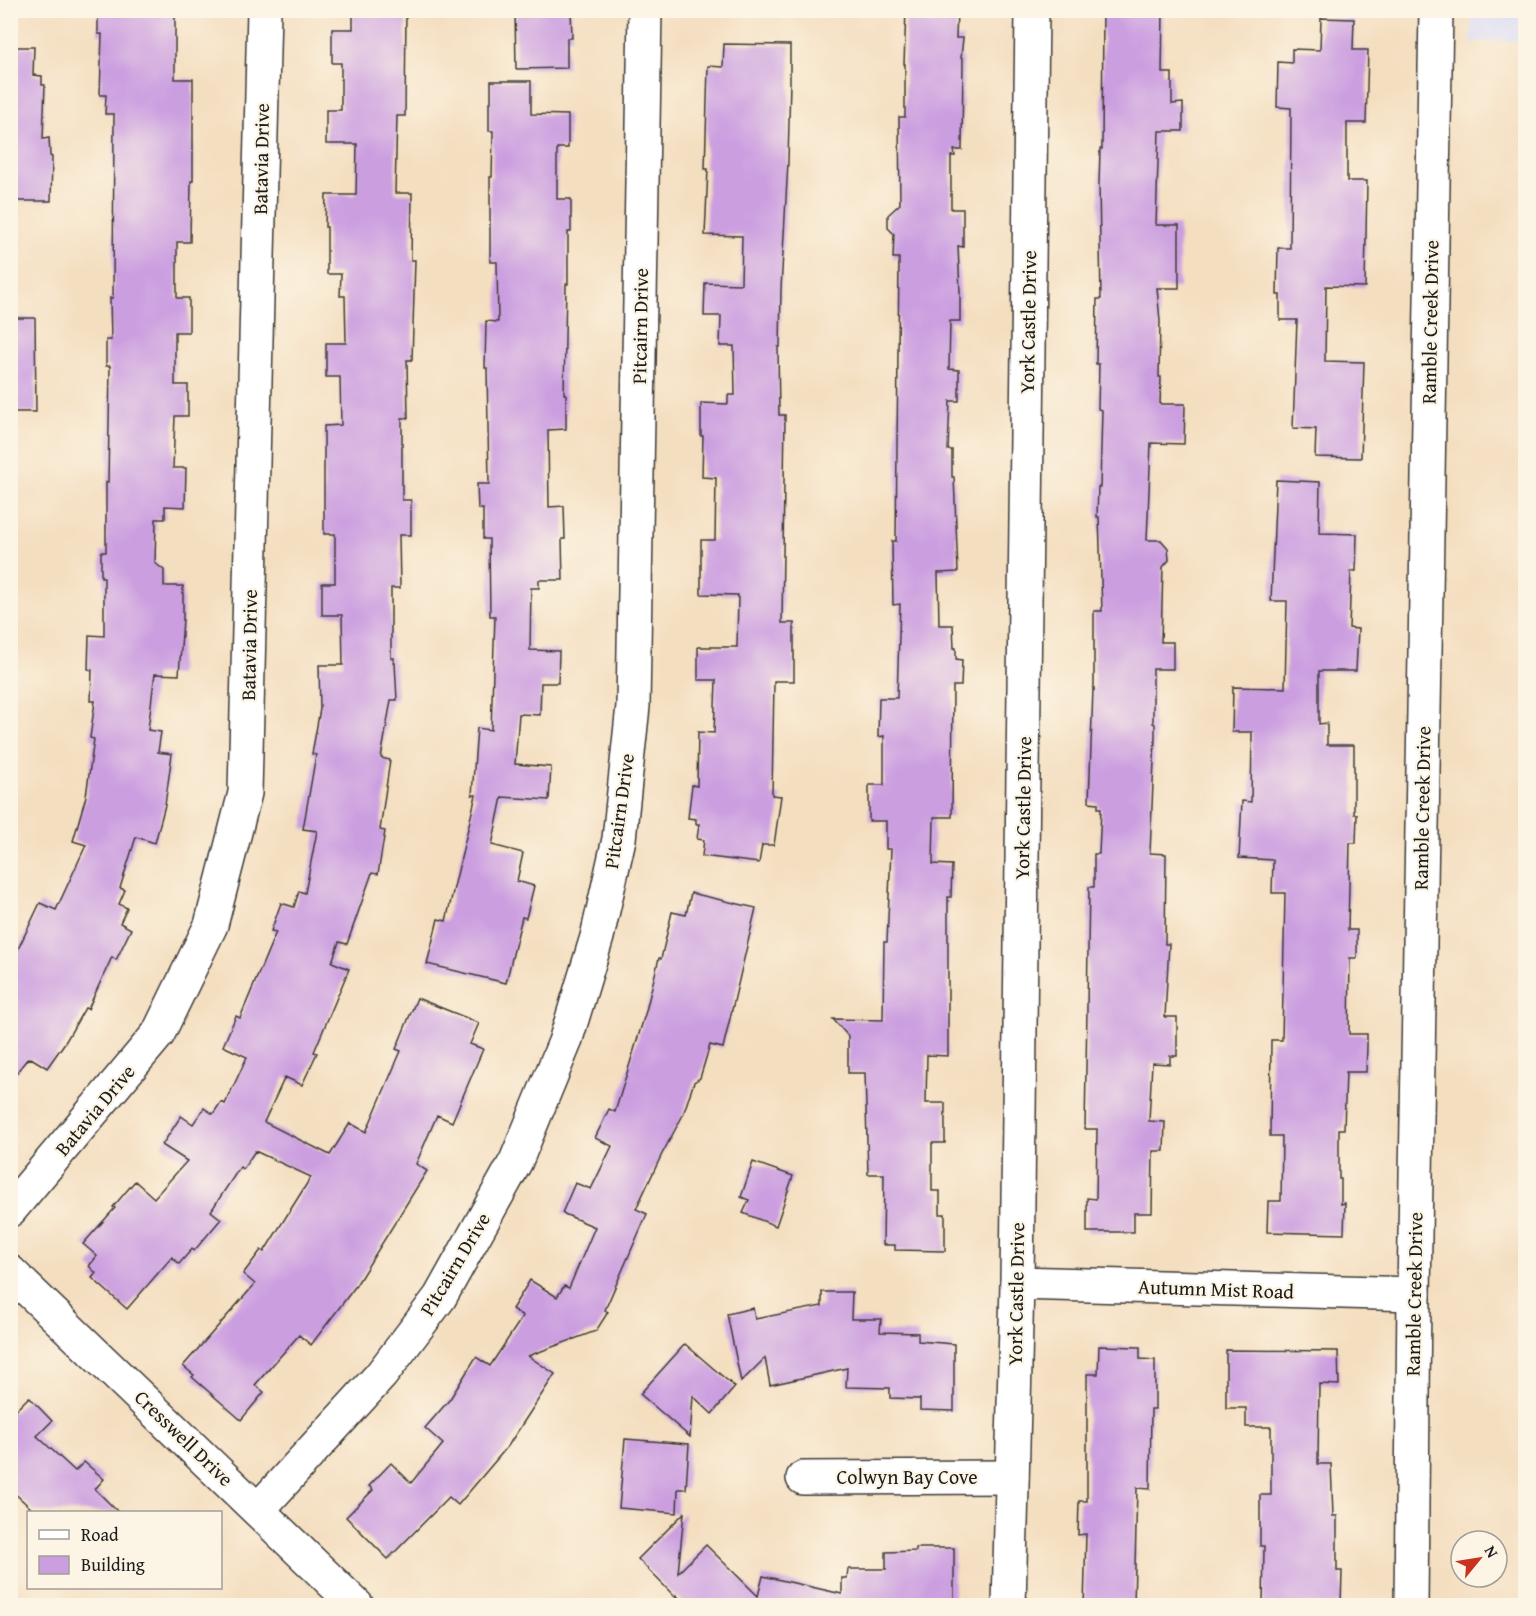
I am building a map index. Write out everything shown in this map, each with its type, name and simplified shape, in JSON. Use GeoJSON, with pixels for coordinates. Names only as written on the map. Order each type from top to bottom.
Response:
{"type":"FeatureCollection","features":[{"type":"Feature","properties":{"kind":"street","name":"Batavia Drive"},"geometry":{"type":"LineString","coordinates":[[10,1210],[158,1034],[211,925],[245,793],[264,10]]}},
{"type":"Feature","properties":{"kind":"street","name":"Pitcairn Drive"},"geometry":{"type":"LineString","coordinates":[[258,1510],[381,1375],[440,1297],[516,1161],[565,1042],[597,937],[619,839],[633,706],[645,10]]}},
{"type":"Feature","properties":{"kind":"street","name":"York Castle Drive"},"geometry":{"type":"LineString","coordinates":[[1009,1605],[1017,1283],[1032,10]]}},
{"type":"Feature","properties":{"kind":"street","name":"Ramble Creek Drive"},"geometry":{"type":"LineString","coordinates":[[1411,1605],[1414,1294],[1436,10]]}},
{"type":"Feature","properties":{"kind":"street","name":"Cresswell Drive"},"geometry":{"type":"LineString","coordinates":[[10,1272],[357,1605]]}},
{"type":"Feature","properties":{"kind":"street","name":"Autumn Mist Road"},"geometry":{"type":"LineString","coordinates":[[1017,1283],[1414,1294]]}},
{"type":"Feature","properties":{"kind":"street","name":"Colwyn Bay Cove"},"geometry":{"type":"LineString","coordinates":[[803,1478],[1012,1477]]}},
{"type":"Feature","properties":{"kind":"shaded area"},"geometry":{"type":"Polygon","coordinates":[[[1472,11],[1525,11],[1525,41],[1471,42],[1472,11]]]}},
{"type":"Feature","properties":{"kind":"building"},"geometry":{"type":"Polygon","coordinates":[[[98,10],[175,10],[175,79],[193,79],[193,181],[191,181],[190,242],[177,242],[177,298],[189,298],[189,332],[175,332],[175,385],[188,385],[188,416],[175,416],[173,468],[186,468],[185,507],[165,506],[165,519],[156,519],[155,563],[164,570],[164,586],[183,586],[179,675],[155,674],[148,730],[161,732],[158,752],[172,754],[165,805],[155,843],[136,837],[120,888],[125,890],[119,904],[127,908],[120,923],[131,929],[116,960],[112,957],[88,1009],[85,1008],[47,1068],[28,1058],[10,1081],[10,966],[40,903],[56,910],[86,845],[73,841],[86,796],[94,739],[90,738],[95,701],[91,701],[92,670],[88,669],[89,635],[104,636],[104,577],[101,577],[101,552],[106,552],[110,366],[106,366],[106,340],[111,340],[110,298],[113,298],[114,114],[105,114],[106,95],[100,95],[102,34],[98,34],[98,10]]]}},
{"type":"Feature","properties":{"kind":"building"},"geometry":{"type":"Polygon","coordinates":[[[353,10],[406,10],[405,116],[397,116],[395,193],[412,193],[411,260],[415,260],[412,360],[407,360],[408,418],[402,418],[402,500],[411,500],[411,535],[399,535],[400,588],[391,588],[391,658],[394,658],[395,663],[397,700],[391,700],[381,758],[390,760],[380,830],[385,831],[378,874],[372,873],[347,944],[339,942],[332,962],[349,969],[314,1052],[317,1053],[302,1085],[285,1077],[264,1122],[330,1155],[350,1123],[366,1132],[401,1051],[396,1049],[417,998],[479,1023],[470,1044],[483,1049],[452,1122],[437,1115],[416,1164],[427,1171],[355,1287],[311,1345],[299,1335],[255,1385],[264,1392],[241,1420],[192,1377],[194,1375],[183,1366],[255,1284],[243,1274],[261,1250],[264,1252],[311,1177],[255,1151],[243,1169],[240,1167],[211,1211],[221,1219],[194,1251],[192,1249],[179,1264],[172,1257],[127,1309],[92,1278],[96,1273],[89,1266],[97,1256],[83,1244],[135,1181],[154,1198],[187,1161],[162,1145],[181,1116],[193,1124],[204,1108],[213,1114],[221,1102],[225,1104],[247,1057],[223,1046],[236,1016],[240,1018],[276,932],[271,931],[281,903],[294,907],[299,891],[305,893],[317,831],[303,829],[316,755],[312,754],[320,709],[319,665],[343,665],[342,615],[322,615],[322,583],[335,583],[335,534],[324,534],[324,426],[341,425],[340,377],[326,377],[326,343],[346,343],[345,296],[340,296],[341,274],[327,274],[327,227],[325,227],[326,195],[356,195],[357,144],[326,144],[326,110],[341,110],[341,63],[332,63],[332,29],[353,29],[353,10]]]}},
{"type":"Feature","properties":{"kind":"building"},"geometry":{"type":"Polygon","coordinates":[[[515,10],[571,10],[572,38],[567,38],[567,68],[516,69],[515,10]]]}},
{"type":"Feature","properties":{"kind":"building"},"geometry":{"type":"Polygon","coordinates":[[[906,10],[957,10],[956,38],[963,38],[961,58],[963,58],[962,150],[954,150],[955,156],[951,156],[951,209],[963,209],[963,247],[958,246],[960,321],[950,321],[949,369],[959,370],[959,401],[950,401],[948,450],[952,450],[958,572],[938,573],[939,625],[953,625],[956,659],[962,660],[961,686],[953,686],[952,817],[934,817],[933,864],[952,865],[951,897],[948,897],[948,1056],[927,1055],[926,1103],[945,1103],[945,1143],[932,1143],[932,1191],[940,1191],[940,1214],[945,1214],[945,1251],[895,1250],[895,1245],[883,1245],[884,1174],[868,1174],[865,1073],[848,1073],[848,1036],[833,1019],[883,1020],[884,942],[887,942],[891,849],[886,849],[886,821],[869,821],[869,785],[884,785],[884,736],[878,737],[879,698],[897,698],[900,604],[893,605],[892,541],[896,541],[899,258],[893,258],[894,234],[888,228],[888,215],[900,204],[899,117],[905,117],[906,10]]]}},
{"type":"Feature","properties":{"kind":"building"},"geometry":{"type":"Polygon","coordinates":[[[1103,10],[1163,10],[1162,73],[1172,73],[1172,104],[1183,103],[1183,131],[1159,131],[1156,225],[1179,225],[1179,288],[1157,288],[1160,321],[1159,377],[1161,377],[1160,404],[1185,404],[1184,444],[1151,443],[1147,540],[1161,540],[1168,548],[1169,560],[1163,567],[1161,642],[1173,642],[1173,669],[1153,669],[1155,737],[1150,853],[1166,854],[1165,944],[1169,944],[1165,1017],[1177,1017],[1177,1056],[1170,1056],[1170,1064],[1152,1063],[1149,1121],[1165,1122],[1164,1151],[1153,1151],[1152,1213],[1134,1213],[1134,1232],[1087,1232],[1087,1198],[1096,1199],[1097,1129],[1085,1129],[1089,887],[1094,887],[1094,854],[1099,854],[1101,808],[1098,808],[1098,803],[1089,802],[1094,690],[1094,611],[1102,611],[1099,517],[1097,517],[1102,410],[1098,409],[1099,364],[1096,364],[1097,299],[1101,299],[1099,185],[1100,149],[1102,149],[1103,10]]]}},
{"type":"Feature","properties":{"kind":"building"},"geometry":{"type":"Polygon","coordinates":[[[1321,18],[1354,19],[1353,50],[1368,50],[1366,123],[1347,123],[1347,181],[1367,181],[1365,287],[1326,286],[1325,361],[1364,362],[1361,458],[1315,457],[1316,429],[1293,428],[1297,320],[1280,320],[1280,295],[1277,295],[1278,248],[1290,248],[1291,108],[1277,107],[1278,62],[1292,63],[1292,49],[1320,50],[1321,18]]]}},
{"type":"Feature","properties":{"kind":"building"},"geometry":{"type":"Polygon","coordinates":[[[724,44],[790,45],[788,162],[780,347],[778,347],[779,415],[785,415],[782,623],[794,623],[794,681],[774,681],[772,795],[781,796],[774,845],[762,845],[759,863],[702,856],[704,840],[697,839],[699,824],[696,824],[696,819],[688,818],[692,785],[697,786],[698,732],[714,733],[716,680],[698,680],[698,647],[737,647],[738,595],[701,594],[701,540],[715,540],[716,478],[702,477],[701,403],[728,404],[728,395],[735,395],[734,346],[720,346],[721,316],[704,316],[705,283],[741,284],[742,236],[705,235],[708,169],[705,169],[708,66],[723,67],[724,44]]]}},
{"type":"Feature","properties":{"kind":"building"},"geometry":{"type":"Polygon","coordinates":[[[10,47],[34,47],[33,75],[42,76],[42,85],[45,85],[43,139],[49,138],[50,156],[52,157],[51,201],[10,201],[10,47]]]}},
{"type":"Feature","properties":{"kind":"building"},"geometry":{"type":"Polygon","coordinates":[[[491,81],[531,81],[531,114],[568,115],[568,148],[557,148],[557,199],[571,199],[571,232],[568,232],[568,284],[566,284],[564,394],[566,394],[566,429],[548,430],[549,507],[564,506],[563,580],[539,580],[539,588],[531,588],[530,650],[559,651],[558,683],[541,683],[540,715],[519,714],[515,764],[551,767],[549,800],[502,797],[492,845],[523,853],[517,881],[534,886],[526,918],[522,917],[506,983],[427,964],[438,919],[446,921],[476,795],[472,795],[477,728],[491,730],[495,616],[490,616],[489,539],[483,539],[483,509],[478,509],[477,484],[489,484],[487,368],[485,368],[486,321],[498,322],[497,262],[490,262],[490,177],[492,177],[493,131],[489,131],[491,81]]]}},
{"type":"Feature","properties":{"kind":"building"},"geometry":{"type":"Polygon","coordinates":[[[10,318],[35,318],[36,412],[10,412],[10,318]]]}},
{"type":"Feature","properties":{"kind":"building"},"geometry":{"type":"Polygon","coordinates":[[[1276,480],[1320,482],[1319,533],[1357,534],[1356,571],[1351,571],[1349,628],[1358,629],[1356,671],[1319,671],[1319,724],[1327,723],[1327,745],[1354,745],[1354,814],[1357,814],[1356,843],[1350,843],[1348,930],[1357,930],[1357,958],[1350,958],[1349,1034],[1367,1034],[1366,1072],[1346,1072],[1344,1129],[1339,1129],[1341,1204],[1345,1203],[1344,1234],[1267,1232],[1268,1201],[1281,1201],[1282,1136],[1270,1136],[1271,1040],[1282,1040],[1285,893],[1272,893],[1273,860],[1239,858],[1242,801],[1251,802],[1252,732],[1232,732],[1233,687],[1285,688],[1287,601],[1271,601],[1276,480]]]}},
{"type":"Feature","properties":{"kind":"building"},"geometry":{"type":"Polygon","coordinates":[[[691,893],[756,908],[723,1048],[710,1045],[700,1078],[694,1082],[683,1115],[636,1209],[647,1214],[605,1310],[608,1312],[596,1331],[528,1356],[555,1374],[508,1446],[458,1505],[449,1497],[388,1559],[346,1517],[373,1490],[369,1486],[391,1463],[411,1483],[443,1444],[425,1428],[450,1399],[476,1357],[490,1366],[523,1316],[512,1309],[530,1280],[557,1297],[564,1286],[569,1288],[595,1227],[562,1213],[575,1183],[591,1189],[612,1146],[595,1138],[609,1109],[615,1112],[646,1011],[659,958],[661,959],[672,912],[686,915],[691,893]]]}},
{"type":"Feature","properties":{"kind":"building"},"geometry":{"type":"Polygon","coordinates":[[[753,1162],[793,1176],[776,1226],[743,1213],[749,1200],[741,1197],[753,1162]]]}},
{"type":"Feature","properties":{"kind":"building"},"geometry":{"type":"Polygon","coordinates":[[[822,1292],[852,1292],[851,1319],[881,1319],[880,1332],[918,1333],[918,1341],[954,1344],[954,1411],[920,1410],[920,1399],[890,1398],[890,1388],[846,1387],[847,1368],[770,1385],[765,1358],[741,1382],[727,1314],[753,1308],[755,1319],[822,1306],[822,1292]]]}},
{"type":"Feature","properties":{"kind":"building"},"geometry":{"type":"Polygon","coordinates":[[[685,1344],[735,1387],[712,1414],[693,1396],[690,1437],[640,1394],[685,1344]]]}},
{"type":"Feature","properties":{"kind":"building"},"geometry":{"type":"Polygon","coordinates":[[[1099,1346],[1140,1347],[1140,1359],[1155,1360],[1155,1409],[1151,1409],[1150,1489],[1137,1488],[1134,1605],[1084,1605],[1086,1534],[1078,1535],[1079,1501],[1087,1501],[1087,1374],[1098,1374],[1099,1346]]]}},
{"type":"Feature","properties":{"kind":"building"},"geometry":{"type":"Polygon","coordinates":[[[1226,1350],[1338,1351],[1339,1385],[1319,1384],[1318,1464],[1331,1464],[1333,1516],[1337,1516],[1337,1571],[1342,1571],[1341,1604],[1263,1605],[1264,1546],[1260,1546],[1260,1495],[1271,1495],[1271,1427],[1246,1427],[1246,1408],[1226,1408],[1226,1350]]]}},
{"type":"Feature","properties":{"kind":"building"},"geometry":{"type":"Polygon","coordinates":[[[29,1397],[52,1421],[37,1436],[75,1471],[84,1462],[104,1479],[95,1489],[117,1511],[34,1511],[10,1489],[10,1411],[13,1413],[29,1397]]]}},
{"type":"Feature","properties":{"kind":"building"},"geometry":{"type":"Polygon","coordinates":[[[625,1439],[689,1444],[686,1489],[678,1489],[677,1513],[619,1508],[625,1439]]]}},
{"type":"Feature","properties":{"kind":"building"},"geometry":{"type":"Polygon","coordinates":[[[684,1513],[678,1573],[706,1545],[758,1596],[763,1576],[842,1594],[842,1578],[847,1578],[848,1569],[886,1569],[886,1552],[916,1551],[916,1548],[954,1548],[954,1605],[686,1605],[676,1595],[676,1598],[638,1559],[684,1513]]]}}]}
